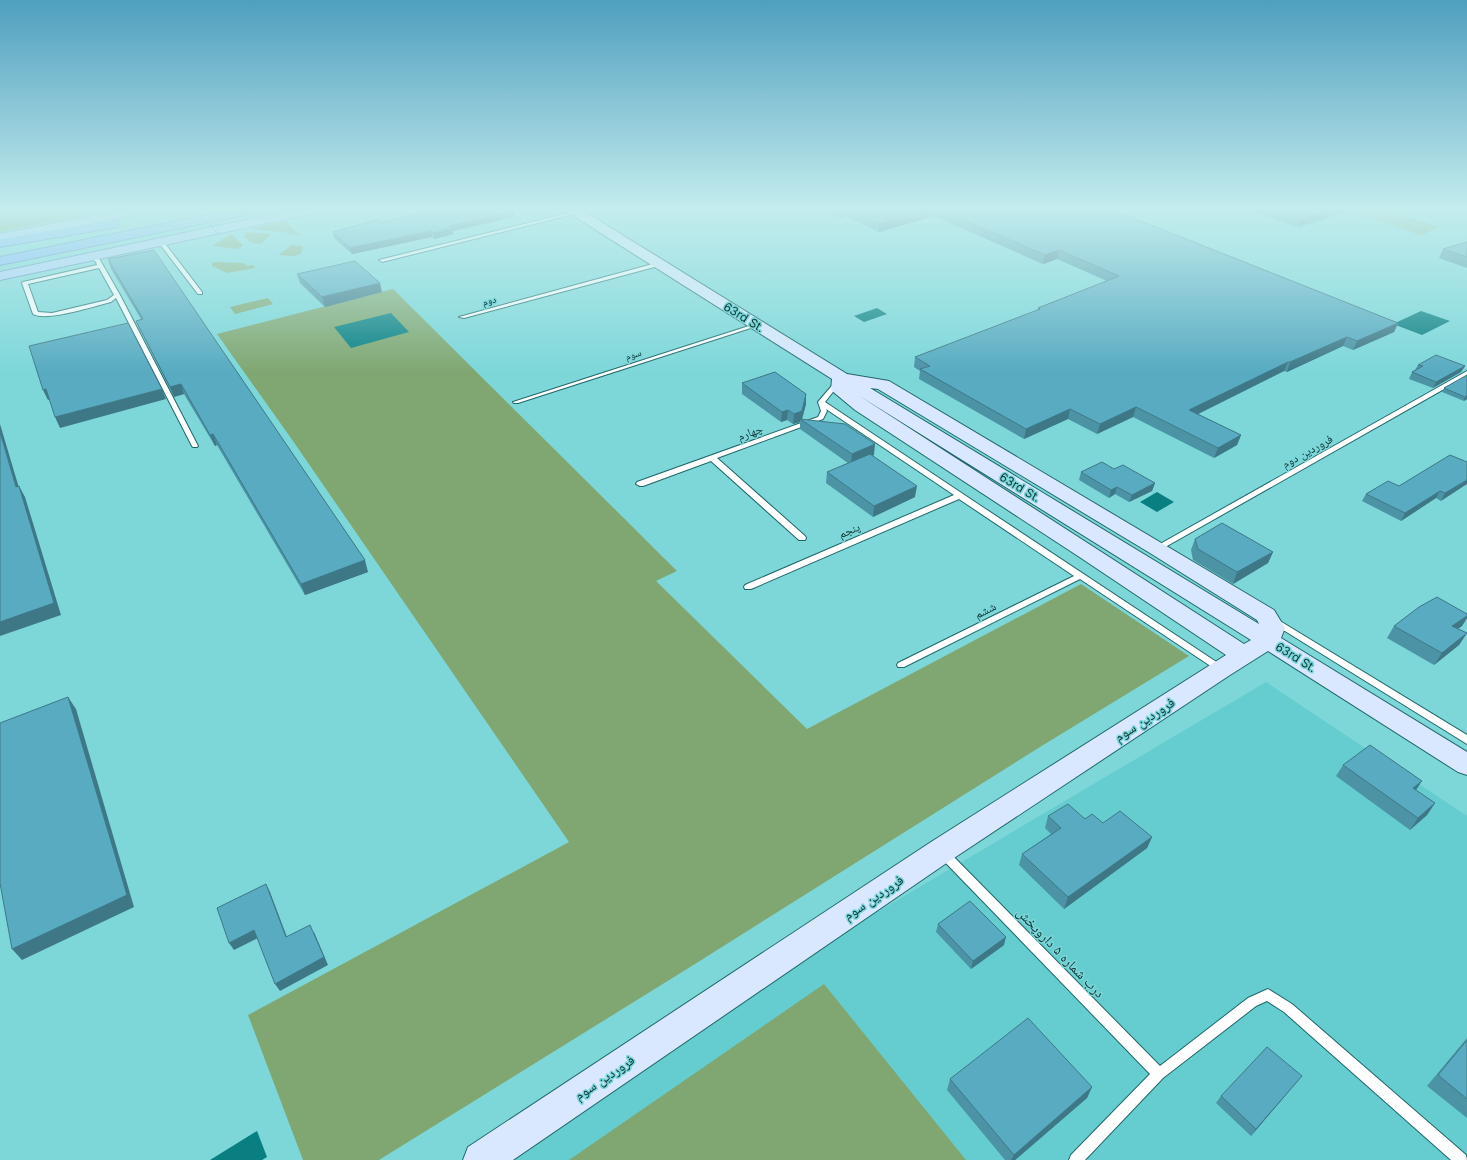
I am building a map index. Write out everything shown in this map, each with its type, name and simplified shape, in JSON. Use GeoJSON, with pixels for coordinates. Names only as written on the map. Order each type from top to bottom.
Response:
{"type":"FeatureCollection","features":[{"type":"Feature","properties":{"kind":"main road"},"geometry":{"type":"LineString","coordinates":[[0,276],[81,264]]}},
{"type":"Feature","properties":{"kind":"street","name":"63rd St."},"geometry":{"type":"LineString","coordinates":[[660,264],[842,378],[1268,628],[1467,765]]}},
{"type":"Feature","properties":{"kind":"street"},"geometry":{"type":"LineString","coordinates":[[1233,662],[1086,551],[861,406],[840,390],[842,378],[883,385],[1157,548],[1268,628]]}},
{"type":"Feature","properties":{"kind":"street","name":"فروردین سوم"},"geometry":{"type":"LineString","coordinates":[[481,1160],[941,851],[1233,662],[1268,628]]}},
{"type":"Feature","properties":{"kind":"lane"},"geometry":{"type":"LineString","coordinates":[[89,264],[25,283],[36,314],[52,315],[109,301],[117,295]]}},
{"type":"Feature","properties":{"kind":"lane"},"geometry":{"type":"LineString","coordinates":[[97,264],[117,295],[195,446]]}},
{"type":"Feature","properties":{"kind":"lane"},"geometry":{"type":"LineString","coordinates":[[178,264],[200,293]]}},
{"type":"Feature","properties":{"kind":"lane","name":"دوم"},"geometry":{"type":"LineString","coordinates":[[462,317],[660,264]]}},
{"type":"Feature","properties":{"kind":"lane","name":"سوم"},"geometry":{"type":"LineString","coordinates":[[516,402],[757,325]]}},
{"type":"Feature","properties":{"kind":"lane","name":"فروردین دوم"},"geometry":{"type":"LineString","coordinates":[[1157,548],[1467,373]]}},
{"type":"Feature","properties":{"kind":"lane"},"geometry":{"type":"LineString","coordinates":[[842,378],[821,402],[1080,576],[1233,662]]}},
{"type":"Feature","properties":{"kind":"lane","name":"چهارم"},"geometry":{"type":"LineString","coordinates":[[640,484],[822,418],[824,411],[821,402]]}},
{"type":"Feature","properties":{"kind":"lane"},"geometry":{"type":"LineString","coordinates":[[712,458],[802,538]]}},
{"type":"Feature","properties":{"kind":"lane","name":"پنجم"},"geometry":{"type":"LineString","coordinates":[[748,587],[959,496]]}},
{"type":"Feature","properties":{"kind":"lane","name":"ششم"},"geometry":{"type":"LineString","coordinates":[[901,666],[1080,576]]}},
{"type":"Feature","properties":{"kind":"lane"},"geometry":{"type":"LineString","coordinates":[[1268,628],[1467,740]]}},
{"type":"Feature","properties":{"kind":"lane","name":"درب شماره ۵ داروپخش"},"geometry":{"type":"LineString","coordinates":[[941,851],[1159,1074]]}},
{"type":"Feature","properties":{"kind":"lane"},"geometry":{"type":"LineString","coordinates":[[1076,1160],[1159,1074],[1252,1002],[1268,995],[1288,1008],[1461,1160]]}},
{"type":"Feature","properties":{"kind":"shaded area"},"geometry":{"type":"Polygon","coordinates":[[[877,308],[887,314],[864,322],[854,316],[877,308]]]}},
{"type":"Feature","properties":{"kind":"shaded area"},"geometry":{"type":"Polygon","coordinates":[[[1421,311],[1450,321],[1422,335],[1393,324],[1421,311]]]}},
{"type":"Feature","properties":{"kind":"shaded area"},"geometry":{"type":"Polygon","coordinates":[[[391,313],[409,332],[351,348],[334,327],[391,313]]]}},
{"type":"Feature","properties":{"kind":"shaded area"},"geometry":{"type":"Polygon","coordinates":[[[1157,492],[1174,502],[1157,512],[1140,502],[1157,492]]]}},
{"type":"Feature","properties":{"kind":"shaded area"},"geometry":{"type":"Polygon","coordinates":[[[1266,682],[1467,816],[1467,1160],[501,1160],[806,954],[1266,682]]]}},
{"type":"Feature","properties":{"kind":"shaded area"},"geometry":{"type":"Polygon","coordinates":[[[257,1131],[267,1157],[262,1160],[210,1160],[257,1131]]]}},
{"type":"Feature","properties":{"kind":"green space"},"geometry":{"type":"Polygon","coordinates":[[[212,264],[245,264],[247,266],[253,265],[255,268],[227,273],[212,266],[212,264]]]}},
{"type":"Feature","properties":{"kind":"green space"},"geometry":{"type":"Polygon","coordinates":[[[393,289],[677,571],[656,581],[807,729],[1081,584],[1189,656],[1040,747],[695,964],[379,1160],[303,1160],[248,1015],[569,842],[293,441],[217,334],[393,289]]]}},
{"type":"Feature","properties":{"kind":"green space"},"geometry":{"type":"Polygon","coordinates":[[[268,298],[273,304],[235,314],[230,307],[268,298]]]}},
{"type":"Feature","properties":{"kind":"green space"},"geometry":{"type":"Polygon","coordinates":[[[824,984],[966,1160],[569,1160],[824,984]]]}},
{"type":"Feature","properties":{"kind":"building"},"geometry":{"type":"Polygon","coordinates":[[[111,264],[164,264],[365,560],[301,584],[213,434],[210,435],[181,384],[170,387],[136,321],[143,319],[111,264]]]}},
{"type":"Feature","properties":{"kind":"building"},"geometry":{"type":"Polygon","coordinates":[[[341,264],[359,264],[380,283],[322,297],[297,274],[341,264]]]}},
{"type":"Feature","properties":{"kind":"building"},"geometry":{"type":"Polygon","coordinates":[[[1092,264],[1250,264],[1398,323],[1357,341],[1347,337],[1288,362],[1189,410],[1241,435],[1218,448],[1136,407],[1100,424],[1070,409],[1026,429],[920,369],[930,366],[915,357],[1040,309],[1038,308],[1119,276],[1092,264]]]}},
{"type":"Feature","properties":{"kind":"building"},"geometry":{"type":"Polygon","coordinates":[[[128,323],[162,389],[55,417],[46,389],[43,390],[29,346],[128,323]]]}},
{"type":"Feature","properties":{"kind":"building"},"geometry":{"type":"Polygon","coordinates":[[[1436,355],[1465,366],[1436,382],[1412,372],[1423,366],[1418,365],[1436,355]]]}},
{"type":"Feature","properties":{"kind":"building"},"geometry":{"type":"Polygon","coordinates":[[[775,372],[806,394],[802,411],[794,414],[788,410],[782,412],[742,383],[775,372]]]}},
{"type":"Feature","properties":{"kind":"building"},"geometry":{"type":"Polygon","coordinates":[[[1467,375],[1467,396],[1465,397],[1444,388],[1467,375]]]}},
{"type":"Feature","properties":{"kind":"building"},"geometry":{"type":"Polygon","coordinates":[[[800,419],[845,424],[875,444],[852,454],[800,419]]]}},
{"type":"Feature","properties":{"kind":"building"},"geometry":{"type":"Polygon","coordinates":[[[0,432],[16,487],[19,486],[54,603],[0,622],[0,432]]]}},
{"type":"Feature","properties":{"kind":"building"},"geometry":{"type":"Polygon","coordinates":[[[870,454],[917,486],[874,506],[827,472],[870,454]]]}},
{"type":"Feature","properties":{"kind":"building"},"geometry":{"type":"Polygon","coordinates":[[[1450,455],[1467,462],[1467,480],[1445,493],[1440,491],[1405,513],[1366,494],[1388,481],[1399,486],[1450,455]]]}},
{"type":"Feature","properties":{"kind":"building"},"geometry":{"type":"Polygon","coordinates":[[[1102,462],[1114,469],[1123,465],[1155,483],[1132,495],[1117,487],[1111,490],[1081,472],[1102,462]]]}},
{"type":"Feature","properties":{"kind":"building"},"geometry":{"type":"Polygon","coordinates":[[[1222,523],[1273,552],[1237,572],[1198,549],[1195,539],[1222,523]]]}},
{"type":"Feature","properties":{"kind":"building"},"geometry":{"type":"Polygon","coordinates":[[[1437,597],[1467,614],[1467,616],[1452,626],[1467,633],[1442,653],[1394,626],[1419,607],[1437,597]]]}},
{"type":"Feature","properties":{"kind":"building"},"geometry":{"type":"Polygon","coordinates":[[[68,697],[127,895],[12,949],[0,883],[0,723],[68,697]]]}},
{"type":"Feature","properties":{"kind":"building"},"geometry":{"type":"Polygon","coordinates":[[[1370,745],[1422,781],[1413,788],[1435,803],[1418,818],[1343,765],[1370,745]]]}},
{"type":"Feature","properties":{"kind":"building"},"geometry":{"type":"Polygon","coordinates":[[[1068,804],[1085,819],[1092,814],[1103,823],[1120,811],[1152,837],[1068,897],[1022,854],[1061,828],[1048,816],[1068,804]]]}},
{"type":"Feature","properties":{"kind":"building"},"geometry":{"type":"Polygon","coordinates":[[[266,884],[286,937],[310,925],[324,957],[275,984],[254,930],[229,943],[217,908],[266,884]]]}},
{"type":"Feature","properties":{"kind":"building"},"geometry":{"type":"Polygon","coordinates":[[[970,901],[1006,937],[973,961],[938,924],[970,901]]]}},
{"type":"Feature","properties":{"kind":"building"},"geometry":{"type":"Polygon","coordinates":[[[1028,1018],[1092,1087],[1014,1155],[950,1079],[1028,1018]]]}},
{"type":"Feature","properties":{"kind":"building"},"geometry":{"type":"Polygon","coordinates":[[[1467,1040],[1467,1099],[1438,1075],[1467,1040]]]}},
{"type":"Feature","properties":{"kind":"building"},"geometry":{"type":"Polygon","coordinates":[[[1267,1047],[1302,1076],[1256,1129],[1221,1096],[1267,1047]]]}}]}
